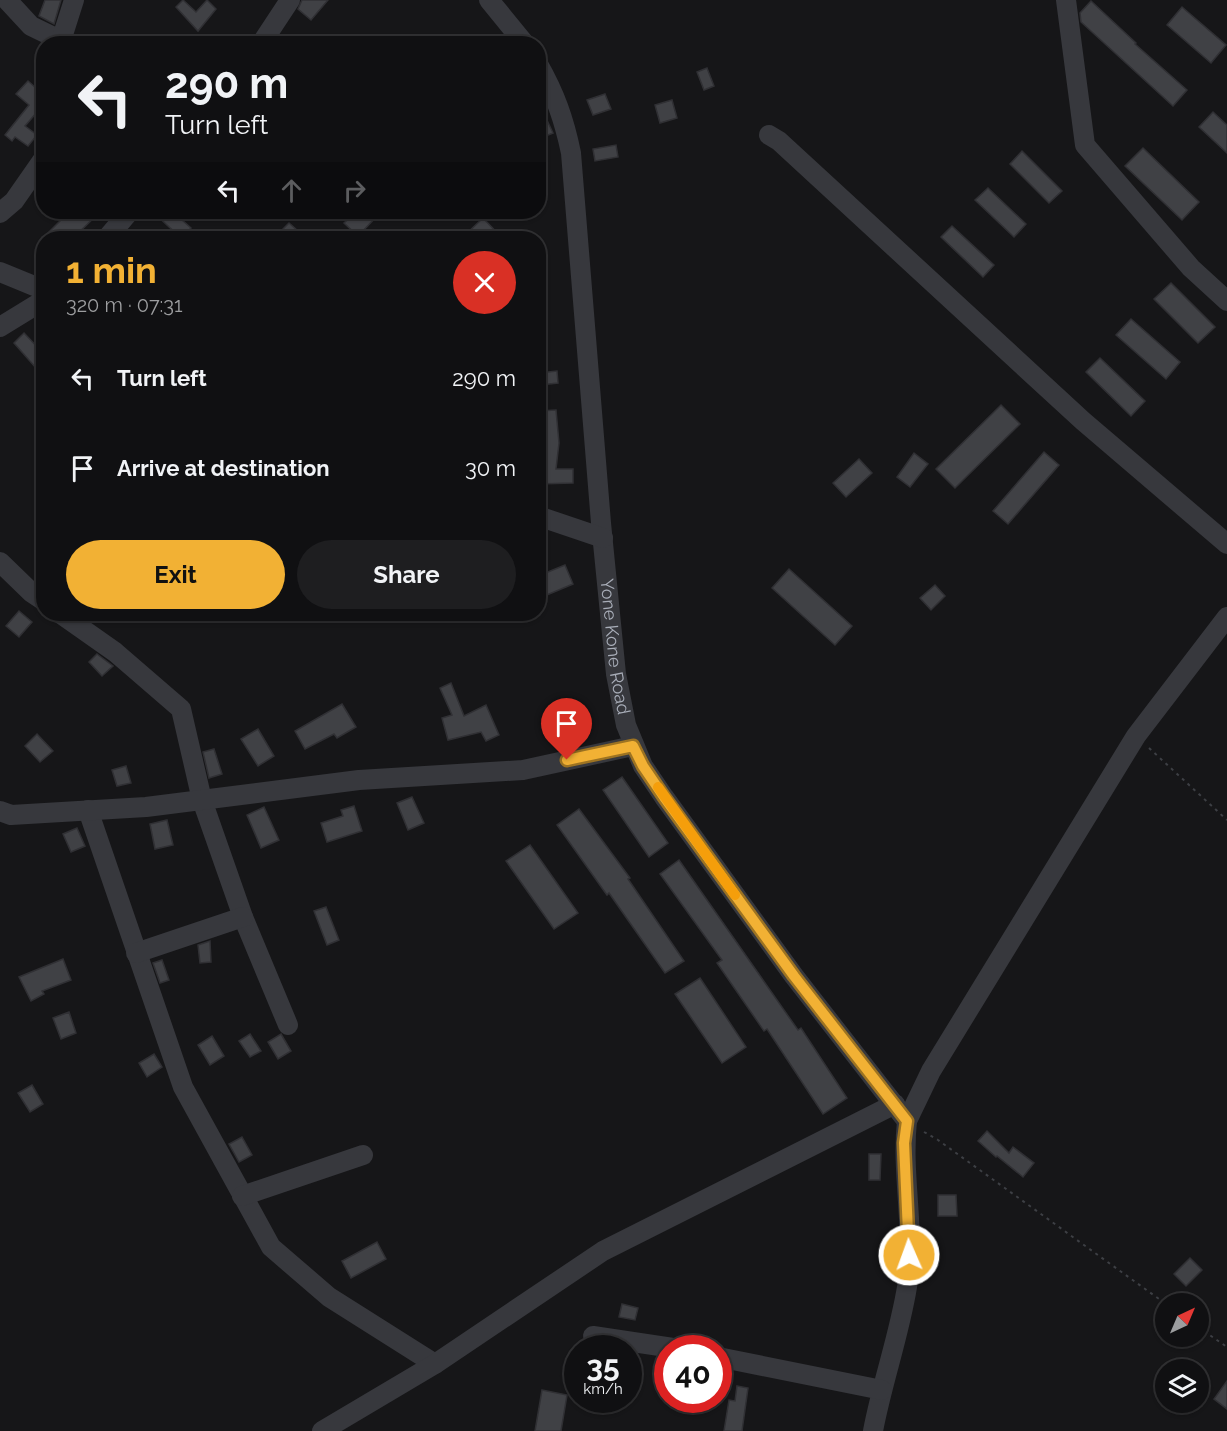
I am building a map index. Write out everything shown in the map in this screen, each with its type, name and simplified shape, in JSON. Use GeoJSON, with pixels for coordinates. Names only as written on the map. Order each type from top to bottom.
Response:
{"type":"FeatureCollection","features":[{"type":"Feature","properties":{"kind":"street"},"geometry":{"type":"LineString","coordinates":[[7,0],[30,26],[49,36]]}},
{"type":"Feature","properties":{"kind":"street"},"geometry":{"type":"LineString","coordinates":[[62,36],[74,0]]}},
{"type":"Feature","properties":{"kind":"street"},"geometry":{"type":"LineString","coordinates":[[489,0],[518,36]]}},
{"type":"Feature","properties":{"kind":"street"},"geometry":{"type":"LineString","coordinates":[[1065,0],[1085,145],[1191,268],[1227,302]]}},
{"type":"Feature","properties":{"kind":"street"},"geometry":{"type":"LineString","coordinates":[[266,36],[285,2]]}},
{"type":"Feature","properties":{"kind":"street","name":"Yone Kone Road"},"geometry":{"type":"LineString","coordinates":[[546,78],[554,92],[564,121],[571,153],[616,674],[626,725],[633,746],[643,766],[664,797],[787,967],[907,1121]]}},
{"type":"Feature","properties":{"kind":"street"},"geometry":{"type":"LineString","coordinates":[[769,135],[779,141],[875,228],[1083,421],[1227,544]]}},
{"type":"Feature","properties":{"kind":"street"},"geometry":{"type":"LineString","coordinates":[[0,213],[14,201],[36,169]]}},
{"type":"Feature","properties":{"kind":"street"},"geometry":{"type":"LineString","coordinates":[[113,231],[123,219]]}},
{"type":"Feature","properties":{"kind":"street"},"geometry":{"type":"LineString","coordinates":[[0,272],[36,287]]}},
{"type":"Feature","properties":{"kind":"street"},"geometry":{"type":"LineString","coordinates":[[0,327],[36,305]]}},
{"type":"Feature","properties":{"kind":"street"},"geometry":{"type":"LineString","coordinates":[[546,519],[603,538]]}},
{"type":"Feature","properties":{"kind":"street"},"geometry":{"type":"LineString","coordinates":[[0,562],[36,596]]}},
{"type":"Feature","properties":{"kind":"street"},"geometry":{"type":"LineString","coordinates":[[873,1431],[907,1286],[909,1255],[904,1143],[907,1121],[931,1071],[1136,736],[1227,617]]}},
{"type":"Feature","properties":{"kind":"street"},"geometry":{"type":"LineString","coordinates":[[71,621],[115,652],[182,709],[202,800],[243,917],[288,1025]]}},
{"type":"Feature","properties":{"kind":"street"},"geometry":{"type":"LineString","coordinates":[[0,811],[11,815],[146,807],[359,780],[523,770],[633,746]]}},
{"type":"Feature","properties":{"kind":"street"},"geometry":{"type":"LineString","coordinates":[[88,810],[183,1087],[271,1247],[329,1297],[435,1364]]}},
{"type":"Feature","properties":{"kind":"street"},"geometry":{"type":"LineString","coordinates":[[136,953],[243,917]]}},
{"type":"Feature","properties":{"kind":"street"},"geometry":{"type":"LineString","coordinates":[[322,1431],[435,1364],[603,1251],[894,1104]]}},
{"type":"Feature","properties":{"kind":"street"},"geometry":{"type":"LineString","coordinates":[[242,1196],[363,1155]]}},
{"type":"Feature","properties":{"kind":"street"},"geometry":{"type":"LineString","coordinates":[[732,1360],[882,1390]]}},
{"type":"Feature","properties":{"kind":"path"},"geometry":{"type":"LineString","coordinates":[[1136,736],[1227,820]]}},
{"type":"Feature","properties":{"kind":"path"},"geometry":{"type":"LineString","coordinates":[[907,1121],[938,1140],[1155,1296]]}},
{"type":"Feature","properties":{"kind":"path"},"geometry":{"type":"LineString","coordinates":[[1209,1335],[1227,1347]]}},
{"type":"Feature","properties":{"kind":"building"},"geometry":{"type":"Polygon","coordinates":[[[45,0],[61,0],[54,24],[39,16],[45,0]]]}},
{"type":"Feature","properties":{"kind":"building"},"geometry":{"type":"Polygon","coordinates":[[[183,0],[196,12],[207,0],[216,9],[198,31],[176,7],[183,0]]]}},
{"type":"Feature","properties":{"kind":"building"},"geometry":{"type":"Polygon","coordinates":[[[302,0],[328,0],[311,20],[298,9],[302,0]]]}},
{"type":"Feature","properties":{"kind":"building"},"geometry":{"type":"Polygon","coordinates":[[[1091,1],[1187,90],[1173,106],[1081,22],[1080,13],[1091,1]]]}},
{"type":"Feature","properties":{"kind":"building"},"geometry":{"type":"Polygon","coordinates":[[[1182,7],[1226,45],[1211,63],[1167,25],[1182,7]]]}},
{"type":"Feature","properties":{"kind":"building"},"geometry":{"type":"Polygon","coordinates":[[[707,68],[714,86],[704,90],[697,72],[707,68]]]}},
{"type":"Feature","properties":{"kind":"building"},"geometry":{"type":"Polygon","coordinates":[[[28,81],[36,88],[36,113],[25,126],[36,136],[28,146],[15,137],[12,141],[5,135],[29,105],[16,94],[28,81]]]}},
{"type":"Feature","properties":{"kind":"building"},"geometry":{"type":"Polygon","coordinates":[[[605,94],[611,109],[593,115],[587,100],[605,94]]]}},
{"type":"Feature","properties":{"kind":"building"},"geometry":{"type":"Polygon","coordinates":[[[672,100],[677,118],[660,123],[655,105],[672,100]]]}},
{"type":"Feature","properties":{"kind":"building"},"geometry":{"type":"Polygon","coordinates":[[[1213,112],[1227,125],[1227,153],[1199,127],[1213,112]]]}},
{"type":"Feature","properties":{"kind":"building"},"geometry":{"type":"Polygon","coordinates":[[[546,118],[553,133],[546,136],[546,118]]]}},
{"type":"Feature","properties":{"kind":"building"},"geometry":{"type":"Polygon","coordinates":[[[616,145],[618,157],[595,161],[593,149],[616,145]]]}},
{"type":"Feature","properties":{"kind":"building"},"geometry":{"type":"Polygon","coordinates":[[[1143,148],[1199,202],[1182,220],[1125,166],[1143,148]]]}},
{"type":"Feature","properties":{"kind":"building"},"geometry":{"type":"Polygon","coordinates":[[[1022,151],[1062,191],[1049,203],[1010,164],[1022,151]]]}},
{"type":"Feature","properties":{"kind":"building"},"geometry":{"type":"Polygon","coordinates":[[[988,188],[1026,224],[1014,237],[975,200],[988,188]]]}},
{"type":"Feature","properties":{"kind":"building"},"geometry":{"type":"Polygon","coordinates":[[[62,219],[93,219],[80,231],[50,231],[62,219]]]}},
{"type":"Feature","properties":{"kind":"building"},"geometry":{"type":"Polygon","coordinates":[[[161,219],[181,219],[191,228],[188,231],[173,231],[161,219]]]}},
{"type":"Feature","properties":{"kind":"building"},"geometry":{"type":"Polygon","coordinates":[[[348,219],[374,219],[363,231],[353,231],[344,223],[348,219]]]}},
{"type":"Feature","properties":{"kind":"building"},"geometry":{"type":"Polygon","coordinates":[[[484,219],[495,231],[469,231],[484,219]]]}},
{"type":"Feature","properties":{"kind":"building"},"geometry":{"type":"Polygon","coordinates":[[[289,223],[298,231],[281,231],[289,223]]]}},
{"type":"Feature","properties":{"kind":"building"},"geometry":{"type":"Polygon","coordinates":[[[952,226],[994,265],[983,277],[941,237],[952,226]]]}},
{"type":"Feature","properties":{"kind":"building"},"geometry":{"type":"Polygon","coordinates":[[[1171,283],[1215,327],[1198,343],[1154,299],[1171,283]]]}},
{"type":"Feature","properties":{"kind":"building"},"geometry":{"type":"Polygon","coordinates":[[[1131,319],[1180,362],[1166,379],[1116,335],[1131,319]]]}},
{"type":"Feature","properties":{"kind":"building"},"geometry":{"type":"Polygon","coordinates":[[[24,333],[36,346],[36,368],[14,343],[24,333]]]}},
{"type":"Feature","properties":{"kind":"building"},"geometry":{"type":"Polygon","coordinates":[[[1100,358],[1145,401],[1131,416],[1086,372],[1100,358]]]}},
{"type":"Feature","properties":{"kind":"building"},"geometry":{"type":"Polygon","coordinates":[[[557,371],[558,383],[546,384],[546,372],[557,371]]]}},
{"type":"Feature","properties":{"kind":"building"},"geometry":{"type":"Polygon","coordinates":[[[1001,405],[1020,424],[955,488],[936,469],[1001,405]]]}},
{"type":"Feature","properties":{"kind":"building"},"geometry":{"type":"Polygon","coordinates":[[[556,410],[559,443],[556,469],[573,469],[573,483],[546,484],[546,411],[556,410]]]}},
{"type":"Feature","properties":{"kind":"building"},"geometry":{"type":"Polygon","coordinates":[[[1044,452],[1059,465],[1008,524],[993,511],[1044,452]]]}},
{"type":"Feature","properties":{"kind":"building"},"geometry":{"type":"Polygon","coordinates":[[[914,453],[928,464],[910,487],[897,477],[914,453]]]}},
{"type":"Feature","properties":{"kind":"building"},"geometry":{"type":"Polygon","coordinates":[[[859,459],[872,473],[846,497],[833,483],[859,459]]]}},
{"type":"Feature","properties":{"kind":"building"},"geometry":{"type":"Polygon","coordinates":[[[565,565],[573,584],[546,595],[546,573],[565,565]]]}},
{"type":"Feature","properties":{"kind":"building"},"geometry":{"type":"Polygon","coordinates":[[[789,569],[852,626],[835,645],[772,588],[789,569]]]}},
{"type":"Feature","properties":{"kind":"building"},"geometry":{"type":"Polygon","coordinates":[[[935,585],[945,596],[931,610],[920,598],[935,585]]]}},
{"type":"Feature","properties":{"kind":"building"},"geometry":{"type":"Polygon","coordinates":[[[19,611],[32,622],[19,637],[6,626],[19,611]]]}},
{"type":"Feature","properties":{"kind":"building"},"geometry":{"type":"Polygon","coordinates":[[[97,654],[113,666],[102,676],[89,662],[97,654]]]}},
{"type":"Feature","properties":{"kind":"building"},"geometry":{"type":"Polygon","coordinates":[[[451,683],[464,716],[486,705],[499,735],[486,741],[481,732],[448,740],[442,718],[452,715],[440,688],[451,683]]]}},
{"type":"Feature","properties":{"kind":"building"},"geometry":{"type":"Polygon","coordinates":[[[342,704],[356,727],[337,738],[334,734],[305,749],[295,731],[342,704]]]}},
{"type":"Feature","properties":{"kind":"building"},"geometry":{"type":"Polygon","coordinates":[[[258,729],[274,756],[258,766],[241,739],[258,729]]]}},
{"type":"Feature","properties":{"kind":"building"},"geometry":{"type":"Polygon","coordinates":[[[37,734],[53,751],[40,762],[25,746],[37,734]]]}},
{"type":"Feature","properties":{"kind":"building"},"geometry":{"type":"Polygon","coordinates":[[[214,749],[222,774],[209,778],[203,752],[214,749]]]}},
{"type":"Feature","properties":{"kind":"building"},"geometry":{"type":"Polygon","coordinates":[[[126,766],[131,783],[117,786],[112,770],[126,766]]]}},
{"type":"Feature","properties":{"kind":"building"},"geometry":{"type":"Polygon","coordinates":[[[622,777],[668,843],[649,857],[603,790],[622,777]]]}},
{"type":"Feature","properties":{"kind":"building"},"geometry":{"type":"Polygon","coordinates":[[[412,797],[424,823],[408,830],[397,803],[412,797]]]}},
{"type":"Feature","properties":{"kind":"building"},"geometry":{"type":"Polygon","coordinates":[[[354,806],[362,831],[327,842],[321,823],[343,816],[341,810],[354,806]]]}},
{"type":"Feature","properties":{"kind":"building"},"geometry":{"type":"Polygon","coordinates":[[[264,807],[279,840],[261,848],[247,815],[264,807]]]}},
{"type":"Feature","properties":{"kind":"building"},"geometry":{"type":"Polygon","coordinates":[[[579,809],[630,878],[628,879],[684,961],[665,973],[609,893],[607,895],[557,825],[579,809]]]}},
{"type":"Feature","properties":{"kind":"building"},"geometry":{"type":"Polygon","coordinates":[[[167,820],[173,845],[155,849],[150,824],[167,820]]]}},
{"type":"Feature","properties":{"kind":"building"},"geometry":{"type":"Polygon","coordinates":[[[77,828],[85,846],[71,852],[63,834],[77,828]]]}},
{"type":"Feature","properties":{"kind":"building"},"geometry":{"type":"Polygon","coordinates":[[[530,845],[578,913],[554,929],[506,861],[530,845]]]}},
{"type":"Feature","properties":{"kind":"building"},"geometry":{"type":"Polygon","coordinates":[[[679,860],[798,1030],[801,1028],[847,1098],[823,1114],[767,1029],[764,1031],[717,963],[722,960],[660,874],[679,860]]]}},
{"type":"Feature","properties":{"kind":"building"},"geometry":{"type":"Polygon","coordinates":[[[326,907],[339,940],[327,945],[314,911],[326,907]]]}},
{"type":"Feature","properties":{"kind":"building"},"geometry":{"type":"Polygon","coordinates":[[[210,941],[211,962],[200,963],[198,945],[210,941]]]}},
{"type":"Feature","properties":{"kind":"building"},"geometry":{"type":"Polygon","coordinates":[[[63,959],[71,980],[42,991],[44,994],[31,1001],[19,977],[63,959]]]}},
{"type":"Feature","properties":{"kind":"building"},"geometry":{"type":"Polygon","coordinates":[[[162,960],[169,980],[160,983],[153,963],[162,960]]]}},
{"type":"Feature","properties":{"kind":"building"},"geometry":{"type":"Polygon","coordinates":[[[700,978],[746,1047],[722,1063],[675,994],[700,978]]]}},
{"type":"Feature","properties":{"kind":"building"},"geometry":{"type":"Polygon","coordinates":[[[69,1012],[76,1033],[61,1039],[53,1018],[69,1012]]]}},
{"type":"Feature","properties":{"kind":"building"},"geometry":{"type":"Polygon","coordinates":[[[250,1034],[261,1051],[250,1057],[239,1041],[250,1034]]]}},
{"type":"Feature","properties":{"kind":"building"},"geometry":{"type":"Polygon","coordinates":[[[281,1034],[291,1051],[278,1059],[268,1042],[281,1034]]]}},
{"type":"Feature","properties":{"kind":"building"},"geometry":{"type":"Polygon","coordinates":[[[212,1036],[224,1056],[210,1065],[198,1045],[212,1036]]]}},
{"type":"Feature","properties":{"kind":"building"},"geometry":{"type":"Polygon","coordinates":[[[154,1054],[162,1067],[147,1077],[139,1063],[154,1054]]]}},
{"type":"Feature","properties":{"kind":"building"},"geometry":{"type":"Polygon","coordinates":[[[32,1085],[43,1104],[30,1112],[18,1093],[32,1085]]]}},
{"type":"Feature","properties":{"kind":"building"},"geometry":{"type":"Polygon","coordinates":[[[987,1131],[1009,1153],[1013,1147],[1034,1163],[1023,1177],[978,1141],[987,1131]]]}},
{"type":"Feature","properties":{"kind":"building"},"geometry":{"type":"Polygon","coordinates":[[[242,1137],[252,1155],[239,1162],[229,1144],[242,1137]]]}},
{"type":"Feature","properties":{"kind":"building"},"geometry":{"type":"Polygon","coordinates":[[[869,1154],[881,1154],[880,1180],[869,1180],[869,1154]]]}},
{"type":"Feature","properties":{"kind":"building"},"geometry":{"type":"Polygon","coordinates":[[[938,1195],[956,1195],[957,1216],[938,1216],[938,1195]]]}},
{"type":"Feature","properties":{"kind":"building"},"geometry":{"type":"Polygon","coordinates":[[[377,1242],[386,1259],[351,1278],[342,1261],[377,1242]]]}},
{"type":"Feature","properties":{"kind":"building"},"geometry":{"type":"Polygon","coordinates":[[[1190,1258],[1202,1270],[1186,1286],[1174,1274],[1190,1258]]]}},
{"type":"Feature","properties":{"kind":"building"},"geometry":{"type":"Polygon","coordinates":[[[622,1304],[638,1308],[635,1320],[619,1317],[622,1304]]]}},
{"type":"Feature","properties":{"kind":"building"},"geometry":{"type":"Polygon","coordinates":[[[1227,1381],[1227,1409],[1214,1399],[1227,1381]]]}},
{"type":"Feature","properties":{"kind":"building"},"geometry":{"type":"Polygon","coordinates":[[[737,1386],[748,1388],[742,1431],[724,1431],[727,1413],[732,1413],[732,1400],[735,1401],[737,1386]]]}},
{"type":"Feature","properties":{"kind":"building"},"geometry":{"type":"Polygon","coordinates":[[[542,1390],[564,1394],[561,1431],[535,1431],[542,1390]]]}},
{"type":"Feature","properties":{"kind":"slow traffic"},"geometry":{"type":"LineString","coordinates":[[658,787],[735,895]]}},
{"type":"Feature","properties":{"kind":"route"},"geometry":{"type":"LineString","coordinates":[[567,760],[633,746],[643,766],[664,797],[794,976],[907,1121],[904,1143],[909,1255]]}}]}
